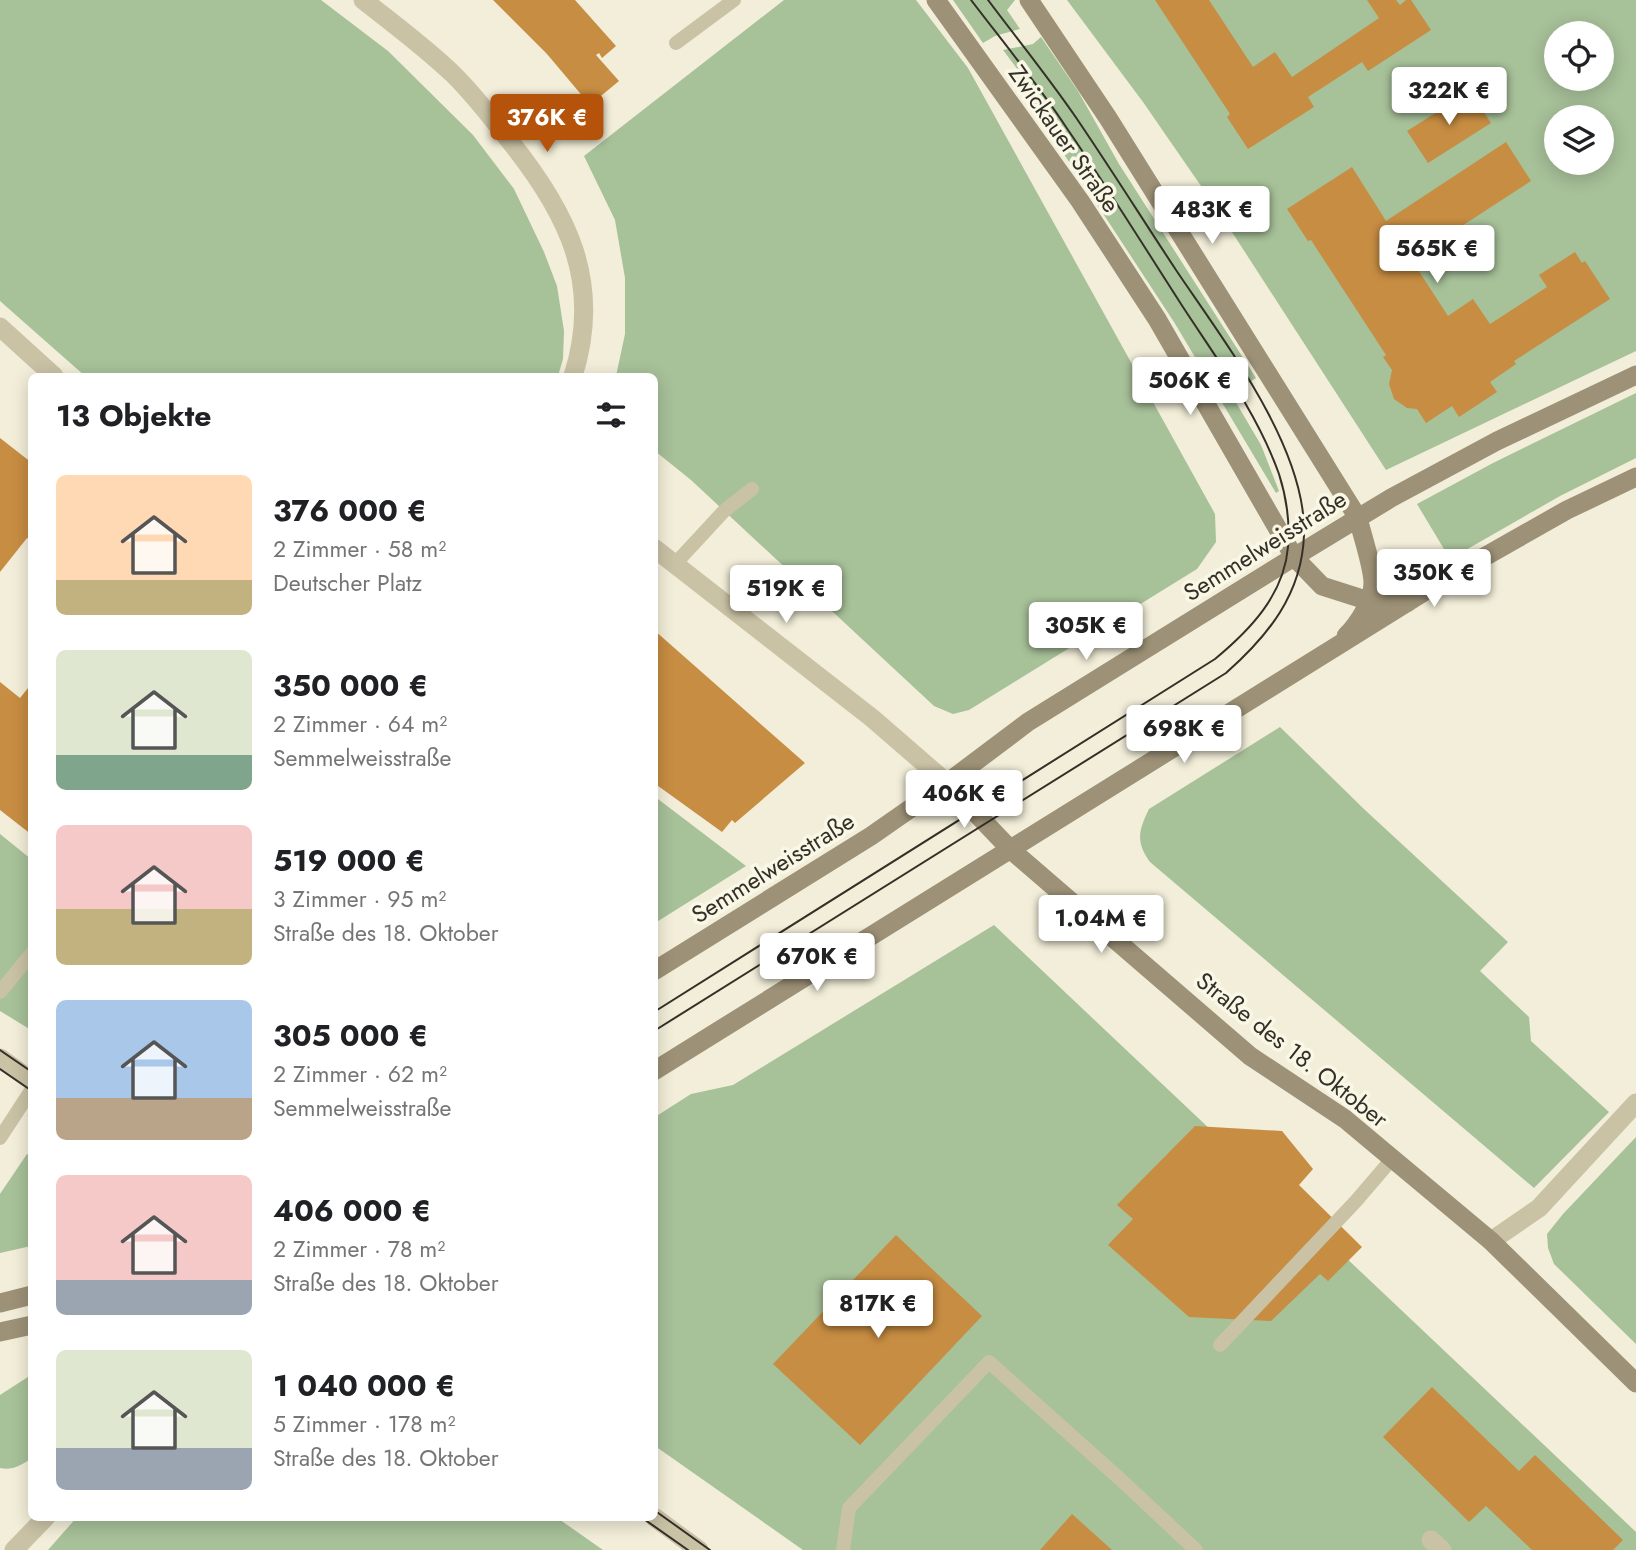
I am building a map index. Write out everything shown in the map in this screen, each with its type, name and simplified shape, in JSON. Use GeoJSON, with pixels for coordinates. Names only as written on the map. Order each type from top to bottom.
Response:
{"type":"FeatureCollection","features":[{"type":"Feature","properties":{"kind":"main road","name":"Zwickauer Straße"},"geometry":{"type":"LineString","coordinates":[[936,0],[1080,201],[1157,319],[1294,557],[1322,586],[1369,601],[1407,603]]}},
{"type":"Feature","properties":{"kind":"main road","name":"Zwickauer Straße"},"geometry":{"type":"LineString","coordinates":[[1029,0],[1108,118],[1358,518],[1373,583],[1369,601]]}},
{"type":"Feature","properties":{"kind":"main road","name":"Semmelweisstraße"},"geometry":{"type":"LineString","coordinates":[[658,969],[871,836],[1028,722],[1358,518],[1497,441],[1636,374]]}},
{"type":"Feature","properties":{"kind":"main road"},"geometry":{"type":"LineString","coordinates":[[658,1069],[1440,582],[1567,510],[1636,477]]}},
{"type":"Feature","properties":{"kind":"main road"},"geometry":{"type":"LineString","coordinates":[[1330,651],[1354,628],[1369,601]]}},
{"type":"Feature","properties":{"kind":"main road","name":"Straße des 18. Oktober"},"geometry":{"type":"LineString","coordinates":[[947,783],[1010,849],[1250,1056],[1345,1119],[1491,1241],[1636,1383]]}},
{"type":"Feature","properties":{"kind":"main road"},"geometry":{"type":"LineString","coordinates":[[0,1303],[28,1297]]}},
{"type":"Feature","properties":{"kind":"main road"},"geometry":{"type":"LineString","coordinates":[[0,1332],[28,1326]]}},
{"type":"Feature","properties":{"kind":"street"},"geometry":{"type":"LineString","coordinates":[[363,0],[454,75],[534,171],[555,204],[571,239],[581,274],[583,317],[579,358],[574,373]]}},
{"type":"Feature","properties":{"kind":"street"},"geometry":{"type":"LineString","coordinates":[[0,327],[51,373]]}},
{"type":"Feature","properties":{"kind":"street","name":"Straße des 18. Oktober"},"geometry":{"type":"LineString","coordinates":[[658,551],[872,718],[947,783]]}},
{"type":"Feature","properties":{"kind":"street"},"geometry":{"type":"LineString","coordinates":[[0,1058],[28,1078]]}},
{"type":"Feature","properties":{"kind":"street"},"geometry":{"type":"LineString","coordinates":[[1491,1241],[1539,1208],[1636,1103]]}},
{"type":"Feature","properties":{"kind":"street"},"geometry":{"type":"LineString","coordinates":[[658,1520],[699,1550]]}},
{"type":"Feature","properties":{"kind":"street"},"geometry":{"type":"LineString","coordinates":[[0,1538],[13,1550],[42,1521]]}},
{"type":"Feature","properties":{"kind":"lane"},"geometry":{"type":"LineString","coordinates":[[676,43],[734,0]]}},
{"type":"Feature","properties":{"kind":"lane"},"geometry":{"type":"LineString","coordinates":[[676,564],[724,511],[752,489]]}},
{"type":"Feature","properties":{"kind":"lane"},"geometry":{"type":"LineString","coordinates":[[0,992],[28,958]]}},
{"type":"Feature","properties":{"kind":"lane"},"geometry":{"type":"LineString","coordinates":[[0,1138],[28,1096]]}},
{"type":"Feature","properties":{"kind":"lane"},"geometry":{"type":"LineString","coordinates":[[1220,1345],[1392,1159]]}},
{"type":"Feature","properties":{"kind":"lane"},"geometry":{"type":"LineString","coordinates":[[843,1550],[849,1508],[989,1362],[1196,1550]]}},
{"type":"Feature","properties":{"kind":"green space"},"geometry":{"type":"Polygon","coordinates":[[[0,0],[321,0],[388,51],[473,135],[514,189],[557,286],[564,331],[563,359],[559,373],[82,373],[0,301],[0,0]]]}},
{"type":"Feature","properties":{"kind":"green space"},"geometry":{"type":"Polygon","coordinates":[[[784,0],[916,0],[968,68],[1215,514],[1216,542],[1197,569],[969,710],[953,714],[934,706],[691,480],[658,453],[658,373],[617,373],[625,334],[625,278],[615,220],[584,156],[784,0]]]}},
{"type":"Feature","properties":{"kind":"green space"},"geometry":{"type":"Polygon","coordinates":[[[953,0],[1015,0],[1007,10],[1020,29],[995,36],[983,43],[953,0]]]}},
{"type":"Feature","properties":{"kind":"green space"},"geometry":{"type":"Polygon","coordinates":[[[1067,0],[1636,0],[1636,351],[1386,470],[1219,212],[1143,102],[1067,0]]]}},
{"type":"Feature","properties":{"kind":"green space"},"geometry":{"type":"Polygon","coordinates":[[[1041,37],[1078,91],[1119,164],[1256,378],[1231,394],[1261,445],[1279,491],[1276,493],[1174,322],[1068,160],[1009,77],[1018,70],[1003,50],[1033,44],[1041,37]]]}},
{"type":"Feature","properties":{"kind":"green space"},"geometry":{"type":"Polygon","coordinates":[[[1636,393],[1636,458],[1560,496],[1450,559],[1417,504],[1493,463],[1636,393]]]}},
{"type":"Feature","properties":{"kind":"green space"},"geometry":{"type":"Polygon","coordinates":[[[1280,727],[1508,942],[1480,971],[1529,1017],[1531,1041],[1609,1112],[1534,1188],[1145,855],[1140,835],[1149,809],[1280,727]]]}},
{"type":"Feature","properties":{"kind":"green space"},"geometry":{"type":"Polygon","coordinates":[[[658,799],[746,866],[658,921],[658,799]]]}},
{"type":"Feature","properties":{"kind":"green space"},"geometry":{"type":"Polygon","coordinates":[[[0,834],[28,857],[28,1028],[0,1011],[0,834]]]}},
{"type":"Feature","properties":{"kind":"green space"},"geometry":{"type":"Polygon","coordinates":[[[994,925],[1636,1532],[1636,1550],[803,1550],[658,1448],[658,1115],[691,1094],[733,1085],[994,925]]]}},
{"type":"Feature","properties":{"kind":"green space"},"geometry":{"type":"Polygon","coordinates":[[[1636,1137],[1636,1344],[1554,1264],[1548,1248],[1547,1234],[1636,1137]]]}},
{"type":"Feature","properties":{"kind":"green space"},"geometry":{"type":"Polygon","coordinates":[[[28,1155],[28,1247],[0,1253],[0,1194],[28,1155]]]}},
{"type":"Feature","properties":{"kind":"green space"},"geometry":{"type":"Polygon","coordinates":[[[28,1377],[28,1461],[4,1469],[0,1468],[0,1395],[28,1377]]]}},
{"type":"Feature","properties":{"kind":"green space"},"geometry":{"type":"Polygon","coordinates":[[[73,1521],[562,1521],[603,1550],[48,1550],[73,1521]]]}},
{"type":"Feature","properties":{"kind":"building"},"geometry":{"type":"Polygon","coordinates":[[[493,0],[575,0],[616,46],[602,58],[599,53],[596,55],[619,81],[590,105],[547,54],[493,0]]]}},
{"type":"Feature","properties":{"kind":"building"},"geometry":{"type":"Polygon","coordinates":[[[1155,0],[1209,0],[1253,67],[1275,52],[1292,77],[1379,18],[1367,0],[1396,0],[1400,5],[1411,0],[1431,30],[1368,71],[1362,62],[1308,97],[1314,107],[1248,149],[1227,117],[1230,114],[1155,0]]]}},
{"type":"Feature","properties":{"kind":"building"},"geometry":{"type":"Polygon","coordinates":[[[1470,91],[1491,123],[1428,163],[1407,131],[1470,91]]]}},
{"type":"Feature","properties":{"kind":"building"},"geometry":{"type":"Polygon","coordinates":[[[1506,142],[1531,181],[1411,259],[1448,316],[1473,299],[1490,324],[1547,287],[1539,275],[1575,252],[1582,263],[1585,261],[1610,299],[1514,361],[1516,364],[1490,382],[1497,392],[1459,417],[1452,406],[1426,423],[1417,409],[1407,408],[1394,399],[1389,384],[1392,370],[1383,357],[1386,355],[1311,240],[1308,241],[1287,209],[1352,167],[1386,221],[1506,142]]]}},
{"type":"Feature","properties":{"kind":"building"},"geometry":{"type":"Polygon","coordinates":[[[0,438],[28,460],[28,539],[0,572],[0,438]]]}},
{"type":"Feature","properties":{"kind":"building"},"geometry":{"type":"Polygon","coordinates":[[[658,634],[805,763],[735,823],[732,820],[722,832],[658,786],[658,634]]]}},
{"type":"Feature","properties":{"kind":"building"},"geometry":{"type":"Polygon","coordinates":[[[0,682],[20,698],[28,688],[28,832],[0,810],[0,682]]]}},
{"type":"Feature","properties":{"kind":"building"},"geometry":{"type":"Polygon","coordinates":[[[1195,1126],[1282,1131],[1313,1169],[1299,1185],[1362,1247],[1328,1281],[1320,1274],[1271,1321],[1189,1317],[1108,1245],[1133,1219],[1117,1205],[1195,1126]]]}},
{"type":"Feature","properties":{"kind":"building"},"geometry":{"type":"Polygon","coordinates":[[[896,1235],[982,1316],[860,1445],[773,1364],[896,1235]]]}},
{"type":"Feature","properties":{"kind":"building"},"geometry":{"type":"Polygon","coordinates":[[[1432,1387],[1519,1471],[1535,1455],[1623,1540],[1613,1550],[1532,1550],[1486,1506],[1469,1522],[1383,1437],[1432,1387]]]}},
{"type":"Feature","properties":{"kind":"building"},"geometry":{"type":"Polygon","coordinates":[[[1072,1514],[1112,1550],[1040,1550],[1072,1514]]]}},
{"type":"Feature","properties":{"kind":"tram line"},"geometry":{"type":"LineString","coordinates":[[658,1009],[1215,659],[1241,636],[1263,610],[1280,581],[1288,547],[1284,491],[1270,451],[1248,407],[1081,149],[971,0]]}},
{"type":"Feature","properties":{"kind":"tram line"},"geometry":{"type":"LineString","coordinates":[[658,1028],[1226,673],[1269,629],[1290,595],[1297,576],[1304,535],[1301,502],[1292,467],[1259,396],[1077,119],[988,0]]}},
{"type":"Feature","properties":{"kind":"tram line"},"geometry":{"type":"LineString","coordinates":[[0,1050],[28,1069]]}},
{"type":"Feature","properties":{"kind":"tram line"},"geometry":{"type":"LineString","coordinates":[[0,1069],[28,1088]]}},
{"type":"Feature","properties":{"kind":"tram line"},"geometry":{"type":"LineString","coordinates":[[658,1513],[710,1550]]}},
{"type":"Feature","properties":{"kind":"tram line"},"geometry":{"type":"LineString","coordinates":[[647,1521],[688,1550]]}}]}
